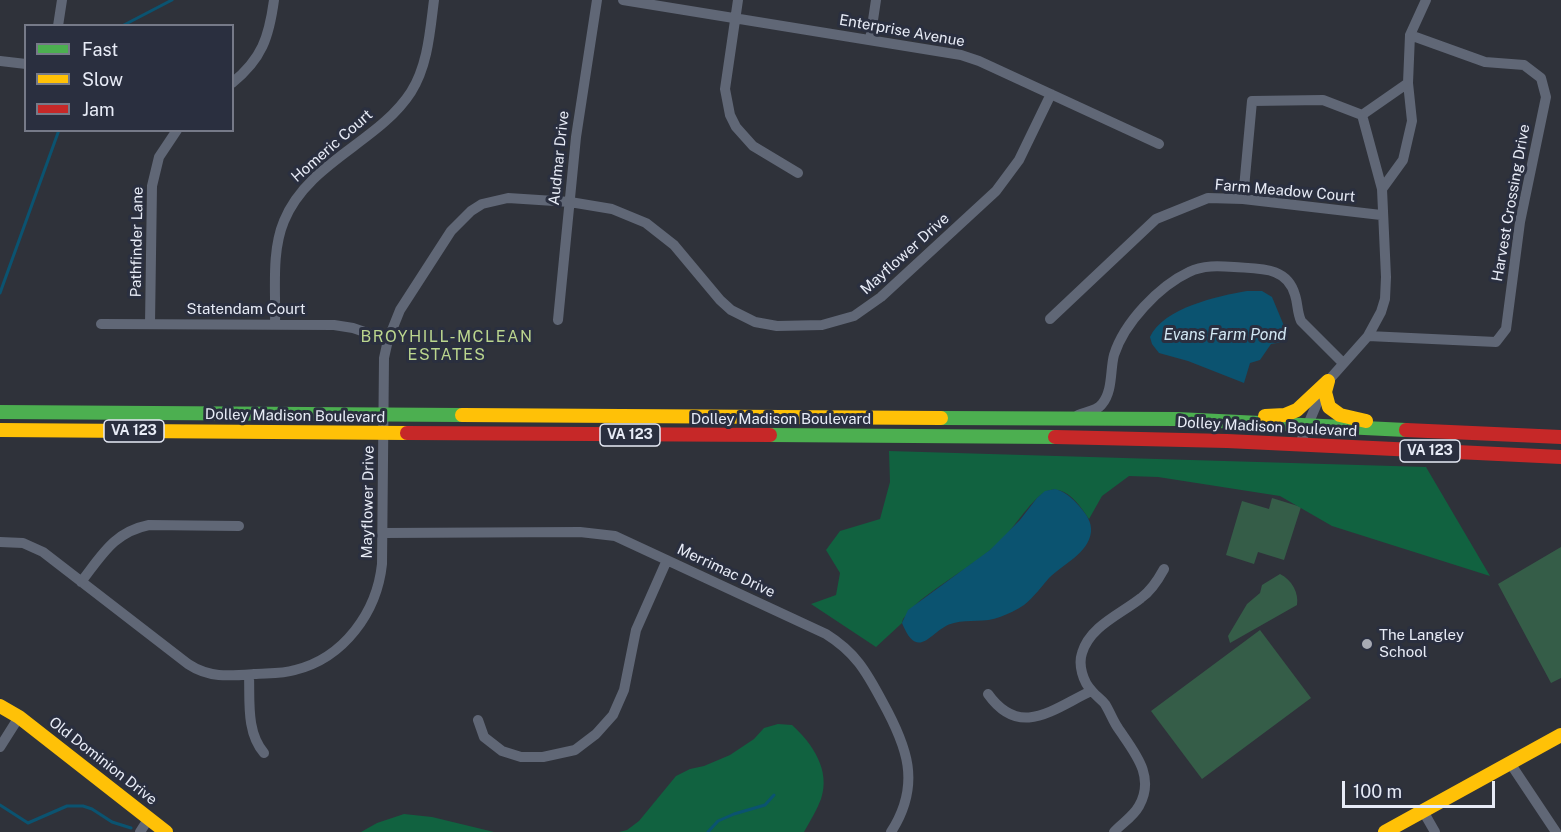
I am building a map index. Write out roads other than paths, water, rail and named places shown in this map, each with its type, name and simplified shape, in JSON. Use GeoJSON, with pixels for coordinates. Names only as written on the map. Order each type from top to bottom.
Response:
{"type":"FeatureCollection","features":[{"type":"Feature","properties":{"kind":"main road"},"geometry":{"type":"LineString","coordinates":[[1201,420],[1286,414],[1302,406],[1328,381]]}},
{"type":"Feature","properties":{"kind":"main road"},"geometry":{"type":"LineString","coordinates":[[1328,381],[1325,402],[1340,416],[1419,430]]}},
{"type":"Feature","properties":{"kind":"main road","name":"Dolley Madison Boulevard"},"geometry":{"type":"LineString","coordinates":[[0,412],[1201,420],[1561,437]]}},
{"type":"Feature","properties":{"kind":"main road","name":"Dolley Madison Boulevard"},"geometry":{"type":"LineString","coordinates":[[0,430],[1094,437],[1561,457]]}},
{"type":"Feature","properties":{"kind":"main road","name":"Old Dominion Drive"},"geometry":{"type":"LineString","coordinates":[[0,698],[19,717]]}},
{"type":"Feature","properties":{"kind":"main road","name":"Old Dominion Drive"},"geometry":{"type":"LineString","coordinates":[[0,705],[19,717],[166,832]]}},
{"type":"Feature","properties":{"kind":"main road"},"geometry":{"type":"LineString","coordinates":[[1385,832],[1561,735]]}},
{"type":"Feature","properties":{"kind":"street"},"geometry":{"type":"LineString","coordinates":[[58,24],[62,0]]}},
{"type":"Feature","properties":{"kind":"street"},"geometry":{"type":"LineString","coordinates":[[234,81],[258,58],[265,44],[272,19],[274,0]]}},
{"type":"Feature","properties":{"kind":"street","name":"Homeric Court"},"geometry":{"type":"LineString","coordinates":[[275,324],[276,255],[278,239],[287,214],[300,193],[312,180],[389,117],[411,92],[425,60],[434,0]]}},
{"type":"Feature","properties":{"kind":"street","name":"Audmar Drive"},"geometry":{"type":"LineString","coordinates":[[558,320],[576,137],[597,0]]}},
{"type":"Feature","properties":{"kind":"street","name":"Enterprise Avenue"},"geometry":{"type":"LineString","coordinates":[[623,0],[961,55],[980,61],[1159,144]]}},
{"type":"Feature","properties":{"kind":"street"},"geometry":{"type":"LineString","coordinates":[[738,0],[725,89],[730,115],[736,127],[753,146],[798,173]]}},
{"type":"Feature","properties":{"kind":"street"},"geometry":{"type":"LineString","coordinates":[[870,40],[876,0]]}},
{"type":"Feature","properties":{"kind":"street"},"geometry":{"type":"LineString","coordinates":[[1382,189],[1403,160],[1412,121],[1408,83],[1410,35],[1426,0]]}},
{"type":"Feature","properties":{"kind":"street","name":"Harvest Crossing Drive"},"geometry":{"type":"LineString","coordinates":[[1368,336],[1496,342],[1506,329],[1520,222],[1545,97],[1541,78],[1524,65],[1485,62],[1410,35]]}},
{"type":"Feature","properties":{"kind":"street"},"geometry":{"type":"LineString","coordinates":[[0,61],[24,64]]}},
{"type":"Feature","properties":{"kind":"street"},"geometry":{"type":"LineString","coordinates":[[1362,115],[1408,83]]}},
{"type":"Feature","properties":{"kind":"street","name":"Mayflower Drive"},"geometry":{"type":"LineString","coordinates":[[0,542],[16,542],[37,548],[194,669],[215,676],[287,672],[304,667],[329,654],[351,635],[368,613],[376,595],[381,574],[383,533],[384,358],[388,340],[400,310],[459,220],[482,204],[508,198],[570,202],[612,209],[646,223],[674,245],[720,300],[742,317],[777,326],[822,325],[839,322],[868,308],[996,191],[1019,160],[1051,94]]}},
{"type":"Feature","properties":{"kind":"street"},"geometry":{"type":"LineString","coordinates":[[1243,199],[1252,101],[1323,100],[1362,115]]}},
{"type":"Feature","properties":{"kind":"street"},"geometry":{"type":"LineString","coordinates":[[1299,446],[1328,381],[1368,336],[1376,324],[1385,299],[1382,189],[1362,115]]}},
{"type":"Feature","properties":{"kind":"street","name":"Pathfinder Lane"},"geometry":{"type":"LineString","coordinates":[[150,324],[152,186],[159,157],[176,132]]}},
{"type":"Feature","properties":{"kind":"street","name":"Farm Meadow Court"},"geometry":{"type":"LineString","coordinates":[[1050,319],[1156,219],[1208,198],[1243,199],[1382,215]]}},
{"type":"Feature","properties":{"kind":"street"},"geometry":{"type":"LineString","coordinates":[[1065,419],[1097,409],[1102,404],[1107,395],[1114,357],[1120,340],[1131,323],[1160,292],[1174,281],[1190,271],[1203,268],[1218,266],[1272,271],[1282,275],[1290,282],[1295,293],[1301,321],[1343,363]]}},
{"type":"Feature","properties":{"kind":"street","name":"Statendam Court"},"geometry":{"type":"LineString","coordinates":[[101,324],[334,325],[353,328],[388,340]]}},
{"type":"Feature","properties":{"kind":"street"},"geometry":{"type":"LineString","coordinates":[[81,582],[116,539],[137,527],[149,525],[239,526]]}},
{"type":"Feature","properties":{"kind":"street","name":"Merrimac Drive"},"geometry":{"type":"LineString","coordinates":[[383,533],[603,534],[615,536],[826,634],[852,653],[863,667],[899,731],[908,761],[907,794],[891,832]]}},
{"type":"Feature","properties":{"kind":"street"},"geometry":{"type":"LineString","coordinates":[[478,720],[484,737],[502,751],[521,757],[543,757],[575,750],[596,734],[613,715],[624,690],[636,630],[667,560]]}},
{"type":"Feature","properties":{"kind":"street"},"geometry":{"type":"LineString","coordinates":[[1114,832],[1138,808],[1143,798],[1145,773],[1142,763],[1111,718],[1105,705],[1091,691],[1082,674],[1080,664],[1084,647],[1109,620],[1147,593],[1164,569]]}},
{"type":"Feature","properties":{"kind":"street"},"geometry":{"type":"LineString","coordinates":[[249,675],[251,728],[254,738],[264,753]]}},
{"type":"Feature","properties":{"kind":"street"},"geometry":{"type":"LineString","coordinates":[[988,693],[1005,713],[1024,718],[1042,715],[1091,691]]}},
{"type":"Feature","properties":{"kind":"street"},"geometry":{"type":"LineString","coordinates":[[0,747],[19,717]]}},
{"type":"Feature","properties":{"kind":"street"},"geometry":{"type":"LineString","coordinates":[[1510,763],[1556,832]]}},
{"type":"Feature","properties":{"kind":"street"},"geometry":{"type":"LineString","coordinates":[[1423,811],[1435,832]]}},
{"type":"Feature","properties":{"kind":"street"},"geometry":{"type":"LineString","coordinates":[[141,832],[149,818]]}},
{"type":"Feature","properties":{"kind":"water","name":"Evans Farm Pond"},"geometry":{"type":"Polygon","coordinates":[[[1247,291],[1262,291],[1272,297],[1287,338],[1283,342],[1271,344],[1260,360],[1250,363],[1244,383],[1188,361],[1159,353],[1152,344],[1150,337],[1157,327],[1179,311],[1207,300],[1247,291]]]}},
{"type":"Feature","properties":{"kind":"water"},"geometry":{"type":"Polygon","coordinates":[[[1055,489],[1071,498],[1090,522],[1089,540],[1080,553],[1049,578],[1028,602],[1015,610],[994,619],[954,623],[920,643],[914,641],[902,623],[908,610],[990,550],[1020,520],[1037,498],[1045,491],[1055,489]]]}},
{"type":"Feature","properties":{"kind":"waterway"},"geometry":{"type":"LineString","coordinates":[[126,24],[172,0]]}},
{"type":"Feature","properties":{"kind":"waterway"},"geometry":{"type":"LineString","coordinates":[[0,293],[58,132]]}},
{"type":"Feature","properties":{"kind":"waterway"},"geometry":{"type":"LineString","coordinates":[[708,832],[718,821],[765,805],[774,795]]}},
{"type":"Feature","properties":{"kind":"waterway"},"geometry":{"type":"LineString","coordinates":[[0,805],[28,823],[67,806],[83,806],[112,822],[131,828]]}},
{"type":"Feature","properties":{"kind":"place","name":"The Langley School"},"geometry":{"type":"Point","coordinates":[1367,644]}},
{"type":"Feature","properties":{"kind":"district","name":"BROYHILL-MCLEAN ESTATES"},"geometry":{"type":"Point","coordinates":[447,346]}}]}
